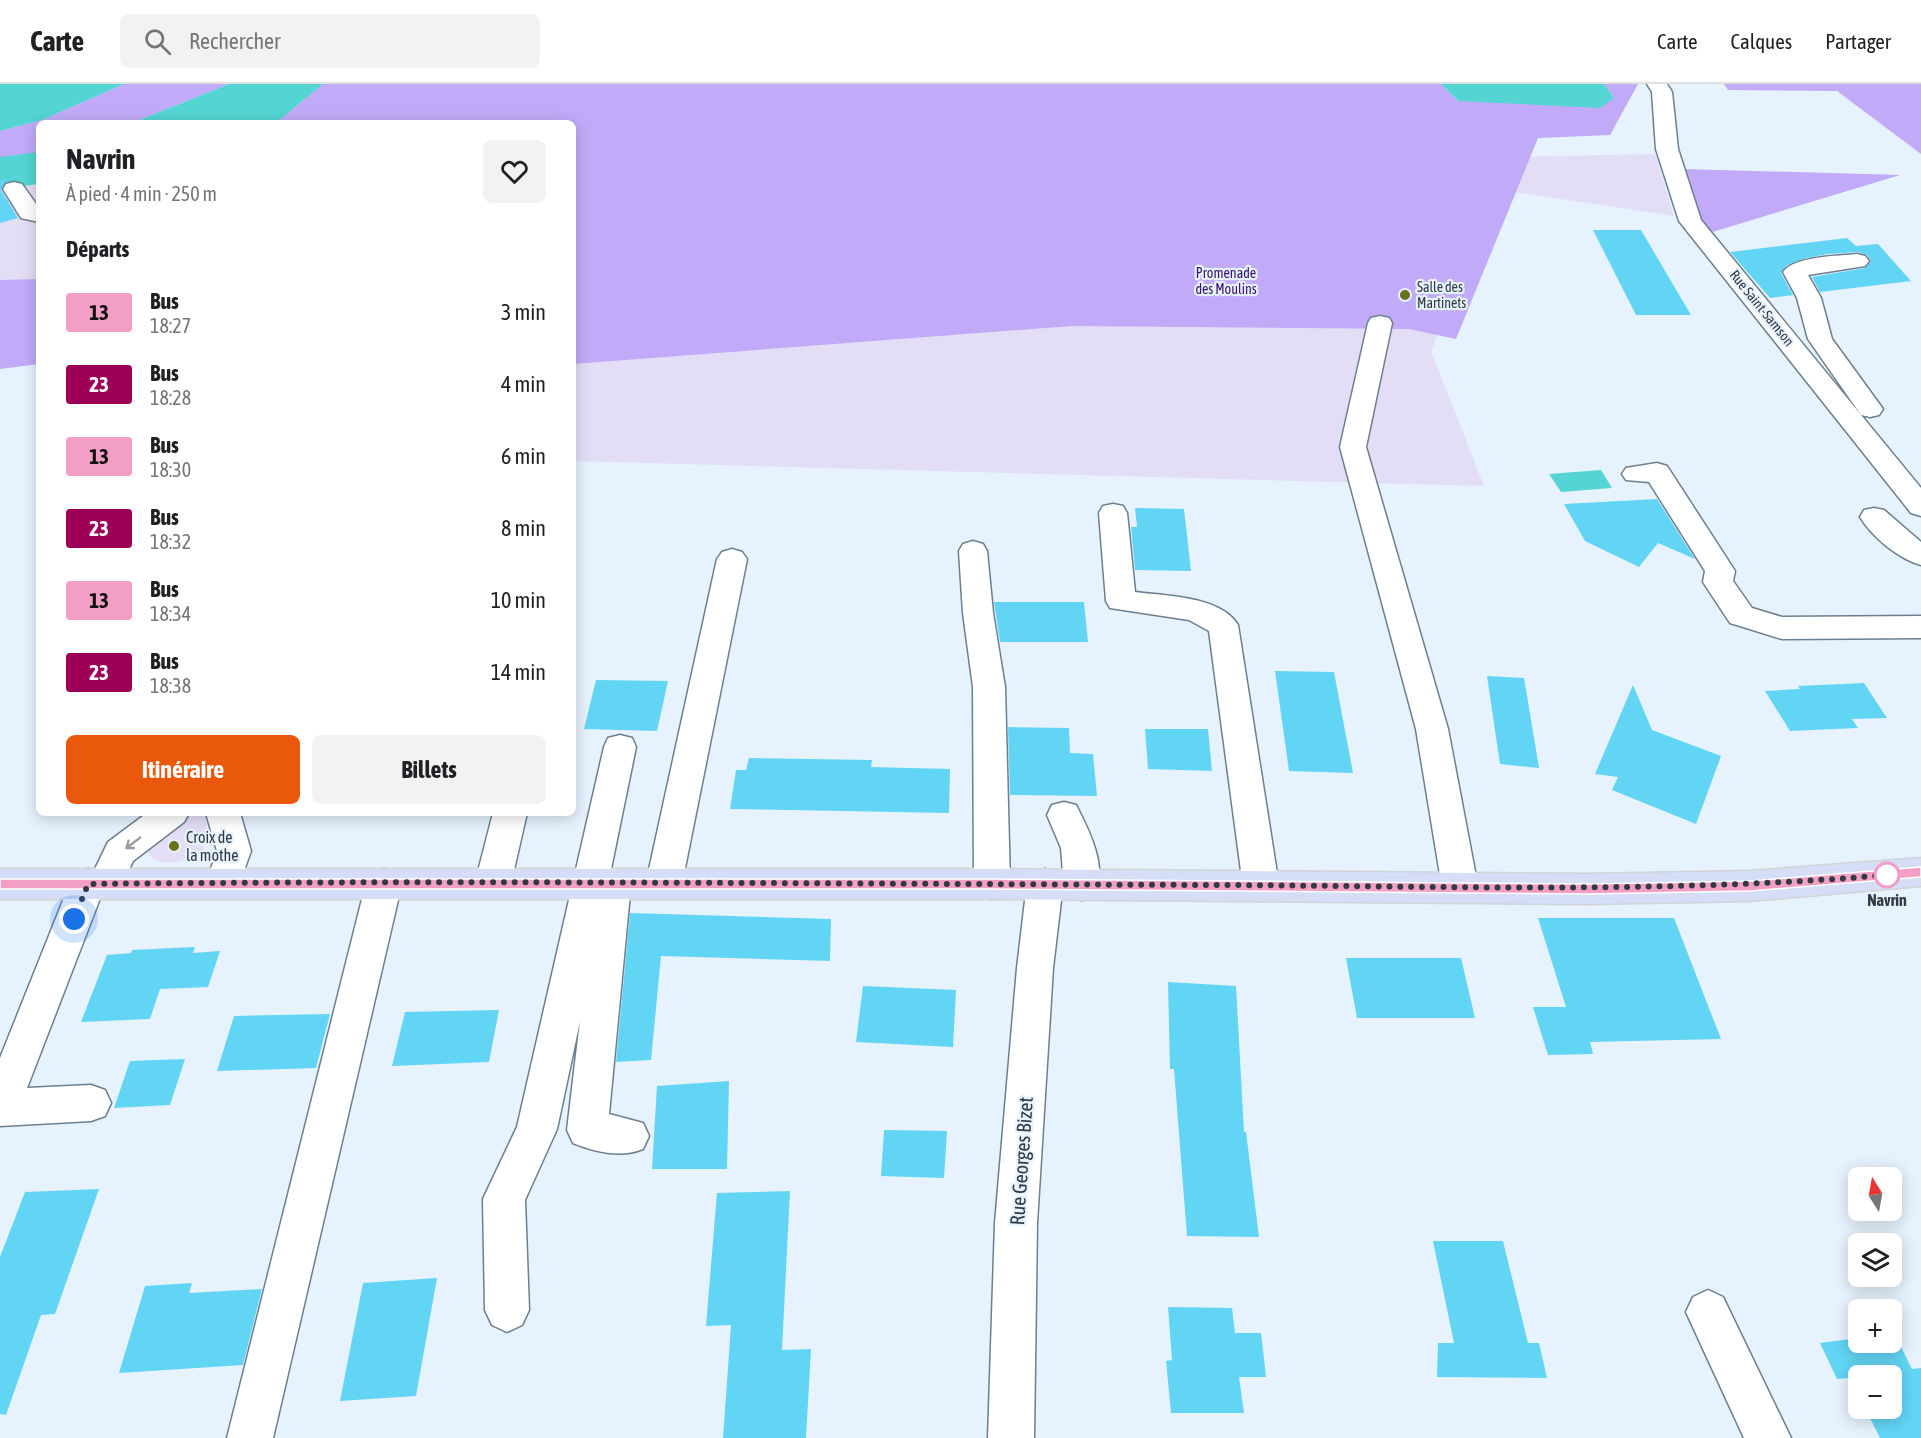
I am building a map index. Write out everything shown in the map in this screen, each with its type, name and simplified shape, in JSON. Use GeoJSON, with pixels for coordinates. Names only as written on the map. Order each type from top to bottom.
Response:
{"type":"FeatureCollection","features":[{"type":"Feature","properties":{"kind":"main road"},"geometry":{"type":"LineString","coordinates":[[0,884],[992,884],[1588,889],[1750,886],[1921,872]]}},
{"type":"Feature","properties":{"kind":"street","name":"Rue Saint-Samson"},"geometry":{"type":"LineString","coordinates":[[1657,84],[1662,92],[1667,149],[1689,221],[1921,507]]}},
{"type":"Feature","properties":{"kind":"street"},"geometry":{"type":"LineString","coordinates":[[14,189],[29,213],[36,214]]}},
{"type":"Feature","properties":{"kind":"street"},"geometry":{"type":"LineString","coordinates":[[1857,261],[1808,267],[1796,272],[1809,298],[1820,339],[1901,454],[1900,479]]}},
{"type":"Feature","properties":{"kind":"street"},"geometry":{"type":"LineString","coordinates":[[1380,323],[1353,447],[1378,544],[1432,729],[1460,887]]}},
{"type":"Feature","properties":{"kind":"street"},"geometry":{"type":"LineString","coordinates":[[1636,474],[1657,472],[1720,571],[1718,582],[1741,615],[1782,628],[1921,627]]}},
{"type":"Feature","properties":{"kind":"street"},"geometry":{"type":"LineString","coordinates":[[1113,513],[1121,601],[1195,610],[1223,625],[1261,886]]}},
{"type":"Feature","properties":{"kind":"street"},"geometry":{"type":"LineString","coordinates":[[1874,516],[1904,544],[1921,555]]}},
{"type":"Feature","properties":{"kind":"street"},"geometry":{"type":"LineString","coordinates":[[973,551],[978,613],[989,687],[992,884]]}},
{"type":"Feature","properties":{"kind":"street"},"geometry":{"type":"LineString","coordinates":[[664,884],[732,559]]}},
{"type":"Feature","properties":{"kind":"street"},"geometry":{"type":"LineString","coordinates":[[620,747],[601,883],[587,1130],[629,1136]]}},
{"type":"Feature","properties":{"kind":"street","name":"Rue Georges Bizet"},"geometry":{"type":"LineString","coordinates":[[1011,1438],[1016,1223],[1035,968],[1078,848],[1064,815]]}},
{"type":"Feature","properties":{"kind":"street"},"geometry":{"type":"LineString","coordinates":[[92,1102],[0,1108],[97,883],[120,852],[168,816]]}},
{"type":"Feature","properties":{"kind":"street"},"geometry":{"type":"LineString","coordinates":[[224,816],[234,850],[224,883]]}},
{"type":"Feature","properties":{"kind":"street"},"geometry":{"type":"LineString","coordinates":[[493,883],[509,816]]}},
{"type":"Feature","properties":{"kind":"street"},"geometry":{"type":"LineString","coordinates":[[250,1438],[384,883]]}},
{"type":"Feature","properties":{"kind":"street"},"geometry":{"type":"LineString","coordinates":[[507,1310],[504,1199],[537,1129],[601,883]]}},
{"type":"Feature","properties":{"kind":"street"},"geometry":{"type":"LineString","coordinates":[[1708,1312],[1768,1438]]}},
{"type":"Feature","properties":{"kind":"green space","name":"Promenade des Moulins"},"geometry":{"type":"Polygon","coordinates":[[[0,84],[1377,84],[1509,157],[1655,154],[1674,216],[1500,190],[1480,230],[1431,351],[1484,486],[576,461],[576,120],[36,120],[36,334],[0,335],[0,84]]]}},
{"type":"Feature","properties":{"kind":"green space"},"geometry":{"type":"Polygon","coordinates":[[[124,84],[229,84],[139,120],[42,120],[124,84]]]}},
{"type":"Feature","properties":{"kind":"green space","name":"Promenade des Moulins"},"geometry":{"type":"Polygon","coordinates":[[[323,84],[1441,84],[1458,101],[1614,98],[1604,84],[1638,84],[1610,135],[1538,138],[1456,339],[1409,329],[1072,326],[576,364],[576,120],[280,120],[323,84]]]}},
{"type":"Feature","properties":{"kind":"green space"},"geometry":{"type":"Polygon","coordinates":[[[1724,84],[1921,84],[1921,154],[1837,91],[1728,90],[1724,84]]]}},
{"type":"Feature","properties":{"kind":"green space"},"geometry":{"type":"Polygon","coordinates":[[[36,122],[36,156],[0,167],[0,131],[36,122]]]}},
{"type":"Feature","properties":{"kind":"green space"},"geometry":{"type":"Polygon","coordinates":[[[1684,169],[1900,175],[1709,233],[1696,215],[1684,169]]]}},
{"type":"Feature","properties":{"kind":"green space"},"geometry":{"type":"Polygon","coordinates":[[[36,279],[36,364],[0,369],[0,280],[36,279]]]}},
{"type":"Feature","properties":{"kind":"green space"},"geometry":{"type":"Polygon","coordinates":[[[181,816],[205,816],[207,826],[203,851],[198,855],[183,861],[159,861],[148,853],[151,841],[181,816]]]}},
{"type":"Feature","properties":{"kind":"shaded area"},"geometry":{"type":"Polygon","coordinates":[[[0,84],[124,84],[42,120],[0,131],[0,84]]]}},
{"type":"Feature","properties":{"kind":"shaded area"},"geometry":{"type":"Polygon","coordinates":[[[229,84],[323,84],[280,120],[139,120],[229,84]]]}},
{"type":"Feature","properties":{"kind":"shaded area"},"geometry":{"type":"Polygon","coordinates":[[[1441,84],[1604,84],[1614,98],[1600,108],[1458,101],[1441,84]]]}},
{"type":"Feature","properties":{"kind":"shaded area"},"geometry":{"type":"Polygon","coordinates":[[[1601,470],[1612,488],[1561,492],[1549,474],[1601,470]]]}},
{"type":"Feature","properties":{"kind":"building"},"geometry":{"type":"Polygon","coordinates":[[[0,180],[11,181],[4,183],[1,190],[18,218],[0,223],[0,180]]]}},
{"type":"Feature","properties":{"kind":"building"},"geometry":{"type":"Polygon","coordinates":[[[1593,230],[1641,230],[1691,315],[1636,315],[1593,230]]]}},
{"type":"Feature","properties":{"kind":"building"},"geometry":{"type":"Polygon","coordinates":[[[1847,238],[1856,246],[1878,244],[1911,281],[1820,292],[1812,277],[1865,268],[1871,261],[1867,255],[1858,252],[1828,254],[1806,258],[1787,265],[1781,273],[1793,295],[1770,298],[1730,252],[1847,238]]]}},
{"type":"Feature","properties":{"kind":"building"},"geometry":{"type":"Polygon","coordinates":[[[1657,499],[1695,559],[1658,543],[1639,567],[1585,541],[1564,504],[1657,499]]]}},
{"type":"Feature","properties":{"kind":"building"},"geometry":{"type":"Polygon","coordinates":[[[1135,508],[1184,509],[1191,571],[1135,570],[1131,527],[1137,527],[1135,508]]]}},
{"type":"Feature","properties":{"kind":"building"},"geometry":{"type":"Polygon","coordinates":[[[994,602],[1084,602],[1088,642],[1000,642],[994,602]]]}},
{"type":"Feature","properties":{"kind":"building"},"geometry":{"type":"Polygon","coordinates":[[[1275,671],[1334,672],[1353,773],[1289,771],[1275,671]]]}},
{"type":"Feature","properties":{"kind":"building"},"geometry":{"type":"Polygon","coordinates":[[[1487,676],[1524,678],[1539,768],[1500,764],[1487,676]]]}},
{"type":"Feature","properties":{"kind":"building"},"geometry":{"type":"Polygon","coordinates":[[[596,680],[668,681],[657,731],[584,729],[596,680]]]}},
{"type":"Feature","properties":{"kind":"building"},"geometry":{"type":"Polygon","coordinates":[[[1864,683],[1887,718],[1852,719],[1858,728],[1790,731],[1765,691],[1800,689],[1798,686],[1864,683]]]}},
{"type":"Feature","properties":{"kind":"building"},"geometry":{"type":"Polygon","coordinates":[[[1633,685],[1652,730],[1721,756],[1696,824],[1612,790],[1618,777],[1595,774],[1633,685]]]}},
{"type":"Feature","properties":{"kind":"building"},"geometry":{"type":"Polygon","coordinates":[[[1008,727],[1069,728],[1070,753],[1093,754],[1097,796],[1010,795],[1008,727]]]}},
{"type":"Feature","properties":{"kind":"building"},"geometry":{"type":"Polygon","coordinates":[[[1145,729],[1208,729],[1212,771],[1148,769],[1145,729]]]}},
{"type":"Feature","properties":{"kind":"building"},"geometry":{"type":"Polygon","coordinates":[[[749,758],[872,760],[871,767],[950,769],[949,813],[730,809],[736,770],[746,770],[749,758]]]}},
{"type":"Feature","properties":{"kind":"building"},"geometry":{"type":"Polygon","coordinates":[[[630,913],[831,919],[830,961],[661,956],[651,1060],[616,1062],[630,913]]]}},
{"type":"Feature","properties":{"kind":"building"},"geometry":{"type":"Polygon","coordinates":[[[1538,918],[1674,918],[1721,1039],[1590,1042],[1593,1054],[1548,1055],[1533,1007],[1566,1007],[1538,918]]]}},
{"type":"Feature","properties":{"kind":"building"},"geometry":{"type":"Polygon","coordinates":[[[195,947],[193,953],[220,951],[208,987],[160,989],[150,1019],[81,1022],[107,955],[131,953],[132,950],[195,947]]]}},
{"type":"Feature","properties":{"kind":"building"},"geometry":{"type":"Polygon","coordinates":[[[1346,958],[1461,958],[1475,1018],[1357,1018],[1346,958]]]}},
{"type":"Feature","properties":{"kind":"building"},"geometry":{"type":"Polygon","coordinates":[[[1168,982],[1236,986],[1244,1132],[1246,1132],[1259,1237],[1187,1236],[1174,1069],[1170,1069],[1168,982]]]}},
{"type":"Feature","properties":{"kind":"building"},"geometry":{"type":"Polygon","coordinates":[[[863,986],[956,990],[953,1047],[856,1042],[863,986]]]}},
{"type":"Feature","properties":{"kind":"building"},"geometry":{"type":"Polygon","coordinates":[[[499,1010],[489,1062],[392,1066],[405,1012],[499,1010]]]}},
{"type":"Feature","properties":{"kind":"building"},"geometry":{"type":"Polygon","coordinates":[[[330,1014],[316,1068],[217,1071],[234,1016],[330,1014]]]}},
{"type":"Feature","properties":{"kind":"building"},"geometry":{"type":"Polygon","coordinates":[[[185,1059],[170,1105],[114,1108],[130,1061],[185,1059]]]}},
{"type":"Feature","properties":{"kind":"building"},"geometry":{"type":"Polygon","coordinates":[[[729,1081],[727,1169],[652,1169],[657,1086],[729,1081]]]}},
{"type":"Feature","properties":{"kind":"building"},"geometry":{"type":"Polygon","coordinates":[[[884,1130],[947,1131],[944,1178],[881,1176],[884,1130]]]}},
{"type":"Feature","properties":{"kind":"building"},"geometry":{"type":"Polygon","coordinates":[[[99,1189],[55,1314],[41,1315],[6,1415],[0,1414],[0,1257],[25,1192],[99,1189]]]}},
{"type":"Feature","properties":{"kind":"building"},"geometry":{"type":"Polygon","coordinates":[[[790,1191],[782,1350],[811,1349],[806,1438],[723,1438],[731,1325],[706,1326],[717,1193],[790,1191]]]}},
{"type":"Feature","properties":{"kind":"building"},"geometry":{"type":"Polygon","coordinates":[[[1433,1241],[1503,1241],[1528,1343],[1539,1343],[1547,1378],[1437,1377],[1438,1343],[1454,1343],[1433,1241]]]}},
{"type":"Feature","properties":{"kind":"building"},"geometry":{"type":"Polygon","coordinates":[[[437,1278],[416,1396],[340,1401],[363,1283],[437,1278]]]}},
{"type":"Feature","properties":{"kind":"building"},"geometry":{"type":"Polygon","coordinates":[[[192,1283],[189,1293],[262,1289],[243,1365],[119,1373],[145,1286],[192,1283]]]}},
{"type":"Feature","properties":{"kind":"building"},"geometry":{"type":"Polygon","coordinates":[[[1168,1307],[1232,1308],[1235,1333],[1261,1333],[1266,1377],[1239,1377],[1244,1413],[1171,1413],[1166,1361],[1172,1360],[1168,1307]]]}},
{"type":"Feature","properties":{"kind":"building"},"geometry":{"type":"Polygon","coordinates":[[[1848,1339],[1848,1353],[1902,1353],[1902,1349],[1912,1369],[1921,1368],[1921,1438],[1880,1438],[1870,1419],[1902,1419],[1902,1365],[1848,1365],[1848,1378],[1837,1379],[1820,1343],[1848,1339]]]}},
{"type":"Feature","properties":{"kind":"waterway"},"geometry":{"type":"LineString","coordinates":[[0,173],[36,168]]}},
{"type":"Feature","properties":{"kind":"bus line","name":"13"},"geometry":{"type":"LineString","coordinates":[[0,884],[992,884],[1588,889],[1750,886],[1921,872]]}},
{"type":"Feature","properties":{"kind":"place","name":"Salle des Martinets"},"geometry":{"type":"Point","coordinates":[1405,295]}},
{"type":"Feature","properties":{"kind":"place","name":"Croix de la mothe"},"geometry":{"type":"Point","coordinates":[174,846]}},
{"type":"Feature","properties":{"kind":"place","name":"Navrin"},"geometry":{"type":"Point","coordinates":[1887,875]}},
{"type":"Feature","properties":{"kind":"route"},"geometry":{"type":"LineString","coordinates":[[74,919],[88,884],[992,884],[1588,889],[1750,886],[1887,875]]}}]}
